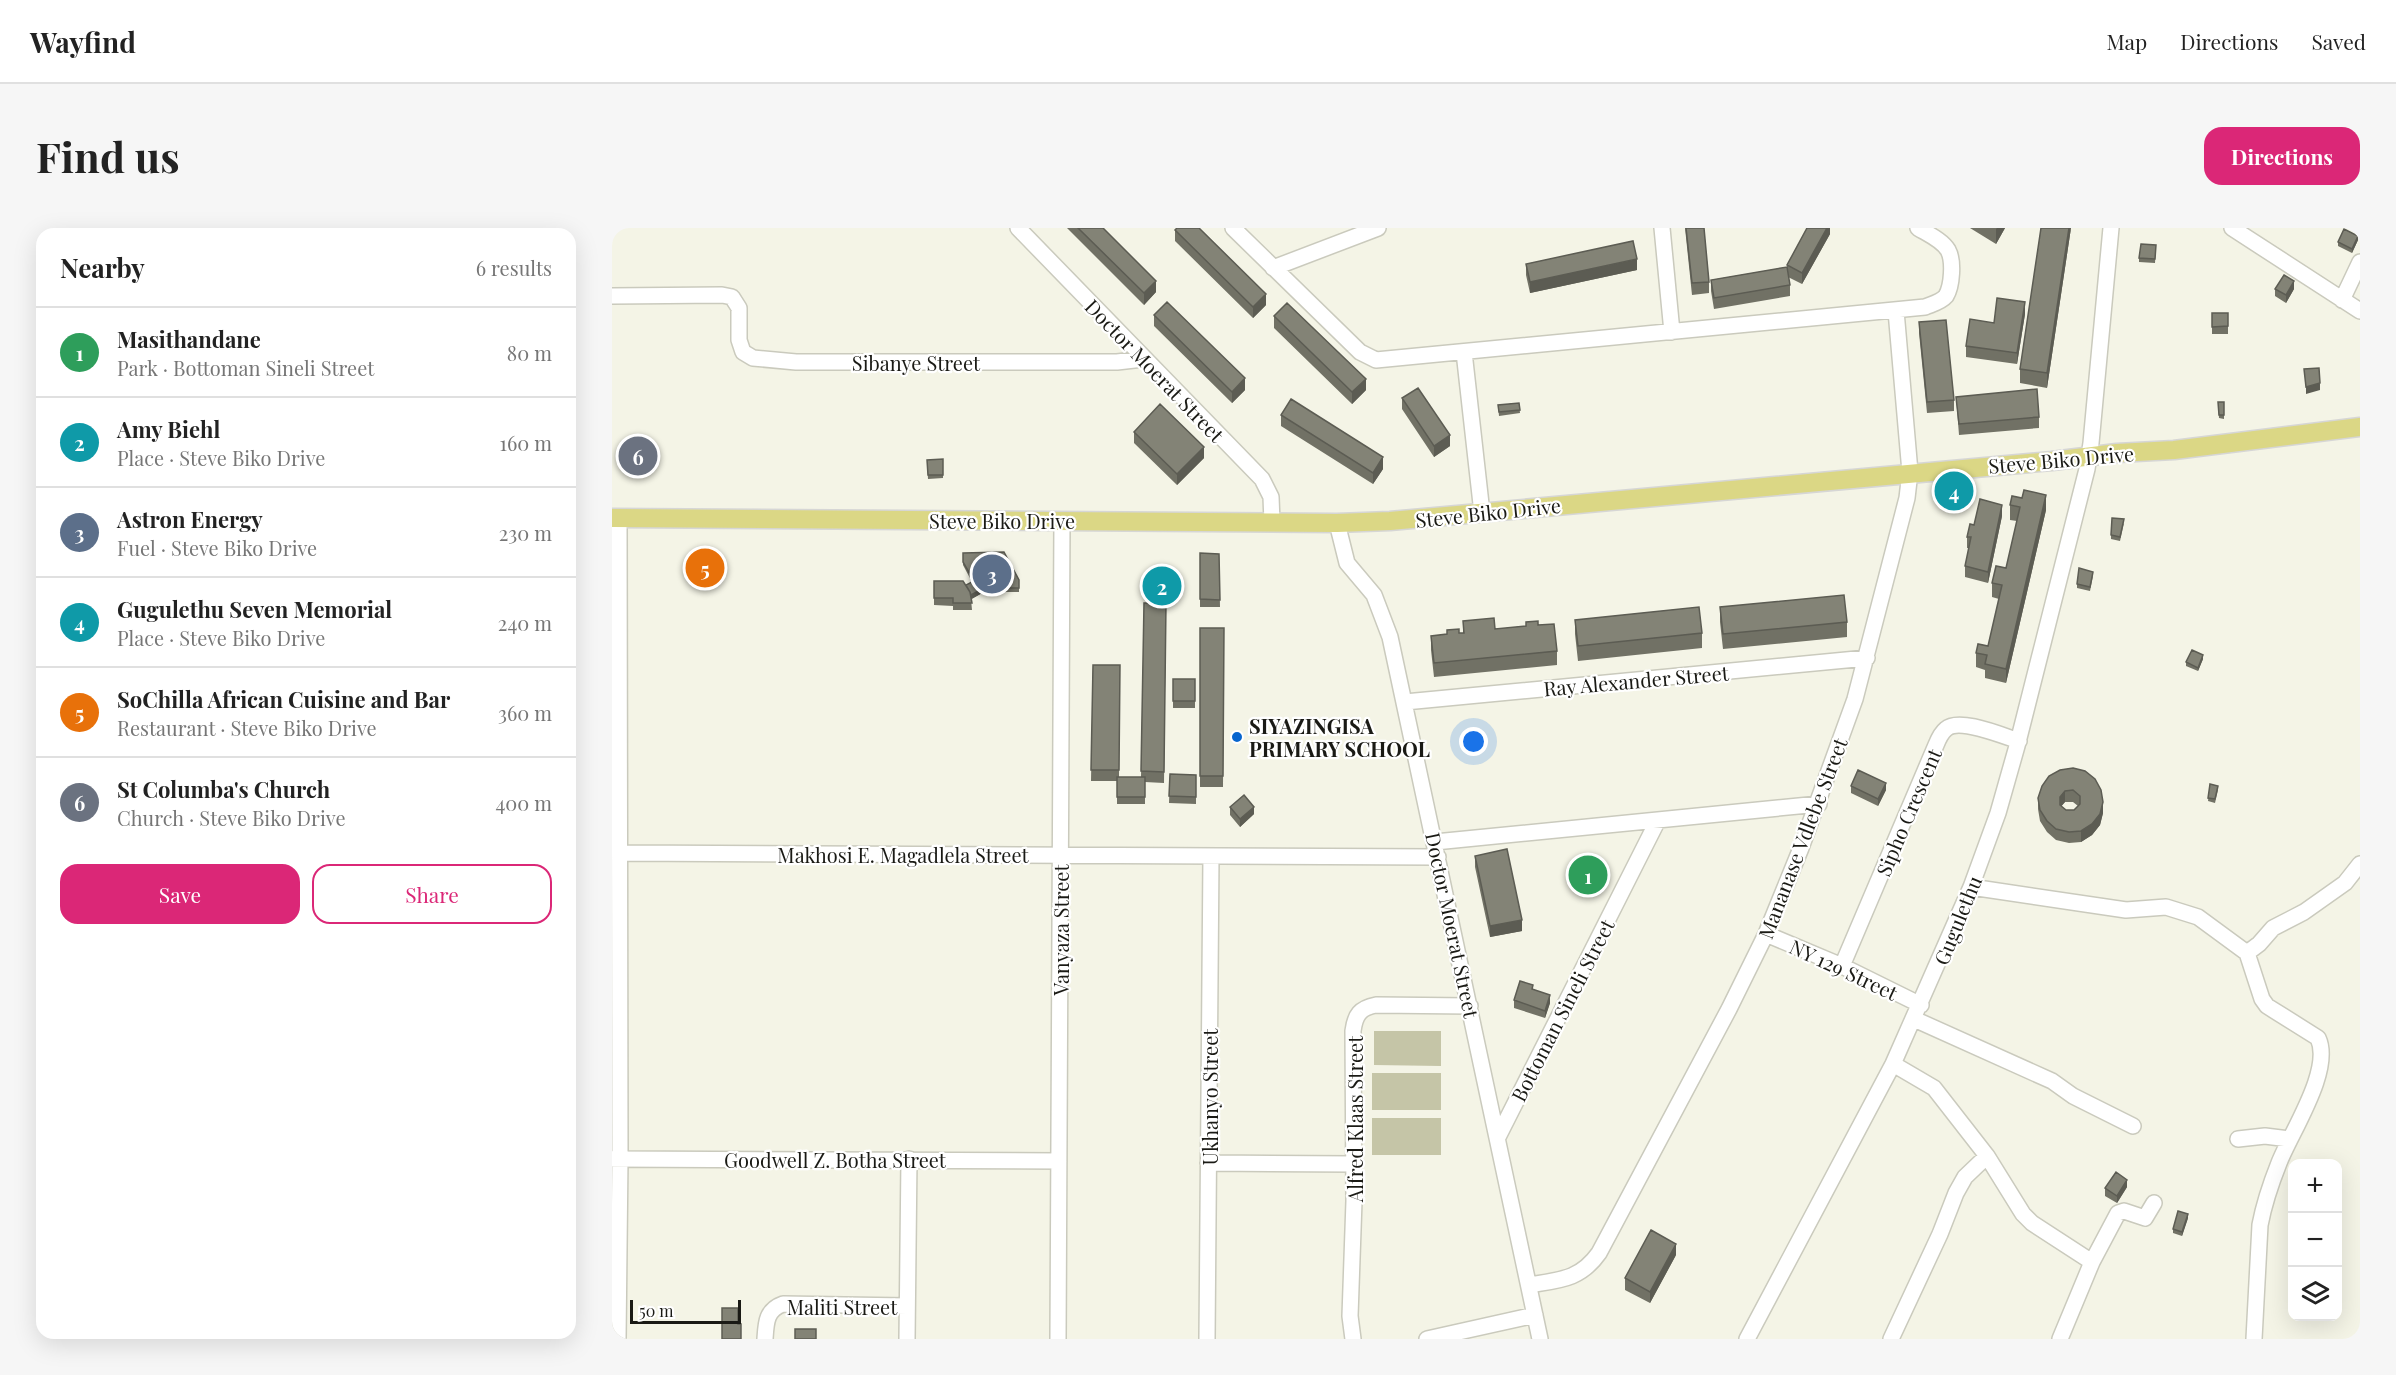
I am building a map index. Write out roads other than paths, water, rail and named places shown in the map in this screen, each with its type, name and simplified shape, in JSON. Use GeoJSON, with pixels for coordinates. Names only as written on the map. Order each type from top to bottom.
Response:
{"type":"FeatureCollection","features":[{"type":"Feature","properties":{"kind":"main road","name":"Steve Biko Drive"},"geometry":{"type":"LineString","coordinates":[[616,518],[1337,523],[1482,513],[2052,460],[2088,462],[2360,427]]}},
{"type":"Feature","properties":{"kind":"street","name":"Doctor Moerat Street"},"geometry":{"type":"LineString","coordinates":[[1018,228],[1262,479],[1271,497],[1272,522]]}},
{"type":"Feature","properties":{"kind":"street"},"geometry":{"type":"LineString","coordinates":[[1233,228],[1360,352],[1368,358],[1381,360],[1925,307],[1946,296],[1951,282],[1951,259],[1941,243],[1918,228]]}},
{"type":"Feature","properties":{"kind":"street"},"geometry":{"type":"LineString","coordinates":[[1273,268],[1378,228]]}},
{"type":"Feature","properties":{"kind":"street"},"geometry":{"type":"LineString","coordinates":[[1662,228],[1672,332]]}},
{"type":"Feature","properties":{"kind":"street","name":"Gugulethu"},"geometry":{"type":"LineString","coordinates":[[1747,1339],[1893,1064],[1971,888],[1998,813],[2019,741],[2088,462],[2110,228]]}},
{"type":"Feature","properties":{"kind":"street"},"geometry":{"type":"LineString","coordinates":[[2232,228],[2360,311]]}},
{"type":"Feature","properties":{"kind":"street"},"geometry":{"type":"LineString","coordinates":[[2342,300],[2360,262]]}},
{"type":"Feature","properties":{"kind":"street","name":"Sibanye Street"},"geometry":{"type":"LineString","coordinates":[[612,296],[722,295],[732,297],[739,308],[740,346],[748,356],[758,359],[796,362],[1117,362],[1143,359]]}},
{"type":"Feature","properties":{"kind":"street","name":"Mananase Vdlebe Street"},"geometry":{"type":"LineString","coordinates":[[1529,1285],[1575,1276],[1591,1265],[1599,1253],[1729,1010],[1766,934],[1819,804],[1867,658],[1904,514],[1910,472],[1896,311]]}},
{"type":"Feature","properties":{"kind":"street"},"geometry":{"type":"LineString","coordinates":[[1464,352],[1482,513]]}},
{"type":"Feature","properties":{"kind":"street"},"geometry":{"type":"LineString","coordinates":[[616,518],[620,853],[616,1159],[618,1339]]}},
{"type":"Feature","properties":{"kind":"street","name":"Vanyaza Street"},"geometry":{"type":"LineString","coordinates":[[1058,1339],[1062,520]]}},
{"type":"Feature","properties":{"kind":"street","name":"Doctor Moerat Street"},"geometry":{"type":"LineString","coordinates":[[1337,523],[1347,563],[1374,595],[1386,627],[1405,702],[1540,1339]]}},
{"type":"Feature","properties":{"kind":"street","name":"Ray Alexander Street"},"geometry":{"type":"LineString","coordinates":[[1405,702],[1867,658]]}},
{"type":"Feature","properties":{"kind":"street","name":"Sipho Crescent"},"geometry":{"type":"LineString","coordinates":[[1842,966],[1935,745],[1944,731],[1953,725],[1966,725],[2019,741]]}},
{"type":"Feature","properties":{"kind":"street","name":"Makhosi E. Magadlela Street"},"geometry":{"type":"LineString","coordinates":[[620,853],[1211,856],[1437,850],[1658,820],[1819,804]]}},
{"type":"Feature","properties":{"kind":"street","name":"Bottoman Sineli Street"},"geometry":{"type":"LineString","coordinates":[[1498,1137],[1658,820]]}},
{"type":"Feature","properties":{"kind":"street","name":"Ukhanyo Street"},"geometry":{"type":"LineString","coordinates":[[1207,1339],[1211,856]]}},
{"type":"Feature","properties":{"kind":"street"},"geometry":{"type":"LineString","coordinates":[[2247,953],[2259,944],[2273,928],[2304,912],[2345,883],[2360,864]]}},
{"type":"Feature","properties":{"kind":"street"},"geometry":{"type":"LineString","coordinates":[[1971,888],[2126,910],[2175,908],[2198,917],[2247,953],[2262,999],[2267,1006],[2318,1038],[2322,1058],[2301,1116],[2289,1139],[2267,1197],[2260,1225],[2254,1339]]}},
{"type":"Feature","properties":{"kind":"street","name":"NY 129 Street"},"geometry":{"type":"LineString","coordinates":[[1766,934],[1842,966],[1921,1005]]}},
{"type":"Feature","properties":{"kind":"street","name":"Alfred Klaas Street"},"geometry":{"type":"LineString","coordinates":[[1353,1339],[1350,1316],[1355,1018],[1359,1011],[1376,1005],[1470,1006]]}},
{"type":"Feature","properties":{"kind":"street"},"geometry":{"type":"LineString","coordinates":[[1914,1019],[2052,1081],[2073,1096],[2133,1126]]}},
{"type":"Feature","properties":{"kind":"street"},"geometry":{"type":"LineString","coordinates":[[1893,1064],[1934,1088],[1987,1156],[2023,1214],[2092,1262]]}},
{"type":"Feature","properties":{"kind":"street"},"geometry":{"type":"LineString","coordinates":[[2238,1139],[2265,1136],[2289,1139]]}},
{"type":"Feature","properties":{"kind":"street"},"geometry":{"type":"LineString","coordinates":[[1892,1339],[1940,1234],[1956,1193],[1965,1177],[1987,1156]]}},
{"type":"Feature","properties":{"kind":"street","name":"Goodwell Z. Botha Street"},"geometry":{"type":"LineString","coordinates":[[616,1159],[1059,1161]]}},
{"type":"Feature","properties":{"kind":"street"},"geometry":{"type":"LineString","coordinates":[[907,1339],[909,1159]]}},
{"type":"Feature","properties":{"kind":"street"},"geometry":{"type":"LineString","coordinates":[[1208,1163],[1353,1164]]}},
{"type":"Feature","properties":{"kind":"street"},"geometry":{"type":"LineString","coordinates":[[2060,1339],[2092,1262],[2118,1213],[2124,1211],[2145,1218],[2154,1203]]}},
{"type":"Feature","properties":{"kind":"street","name":"Maliti Street"},"geometry":{"type":"LineString","coordinates":[[765,1339],[766,1321],[769,1314],[777,1306],[783,1304],[907,1306]]}},
{"type":"Feature","properties":{"kind":"street"},"geometry":{"type":"LineString","coordinates":[[1427,1339],[1535,1315]]}},
{"type":"Feature","properties":{"kind":"place","name":"St Columba's Church"},"geometry":{"type":"Point","coordinates":[638,456]}},
{"type":"Feature","properties":{"kind":"place","name":"Gugulethu Seven Memorial"},"geometry":{"type":"Point","coordinates":[1954,491]}},
{"type":"Feature","properties":{"kind":"place","name":"SoChilla African Cuisine and Bar"},"geometry":{"type":"Point","coordinates":[705,568]}},
{"type":"Feature","properties":{"kind":"place","name":"Astron Energy"},"geometry":{"type":"Point","coordinates":[992,574]}},
{"type":"Feature","properties":{"kind":"place","name":"Amy Biehl"},"geometry":{"type":"Point","coordinates":[1162,586]}},
{"type":"Feature","properties":{"kind":"place","name":"SIYAZINGISA PRIMARY SCHOOL"},"geometry":{"type":"Point","coordinates":[1237,737]}},
{"type":"Feature","properties":{"kind":"place","name":"Masithandane"},"geometry":{"type":"Point","coordinates":[1588,875]}}]}
